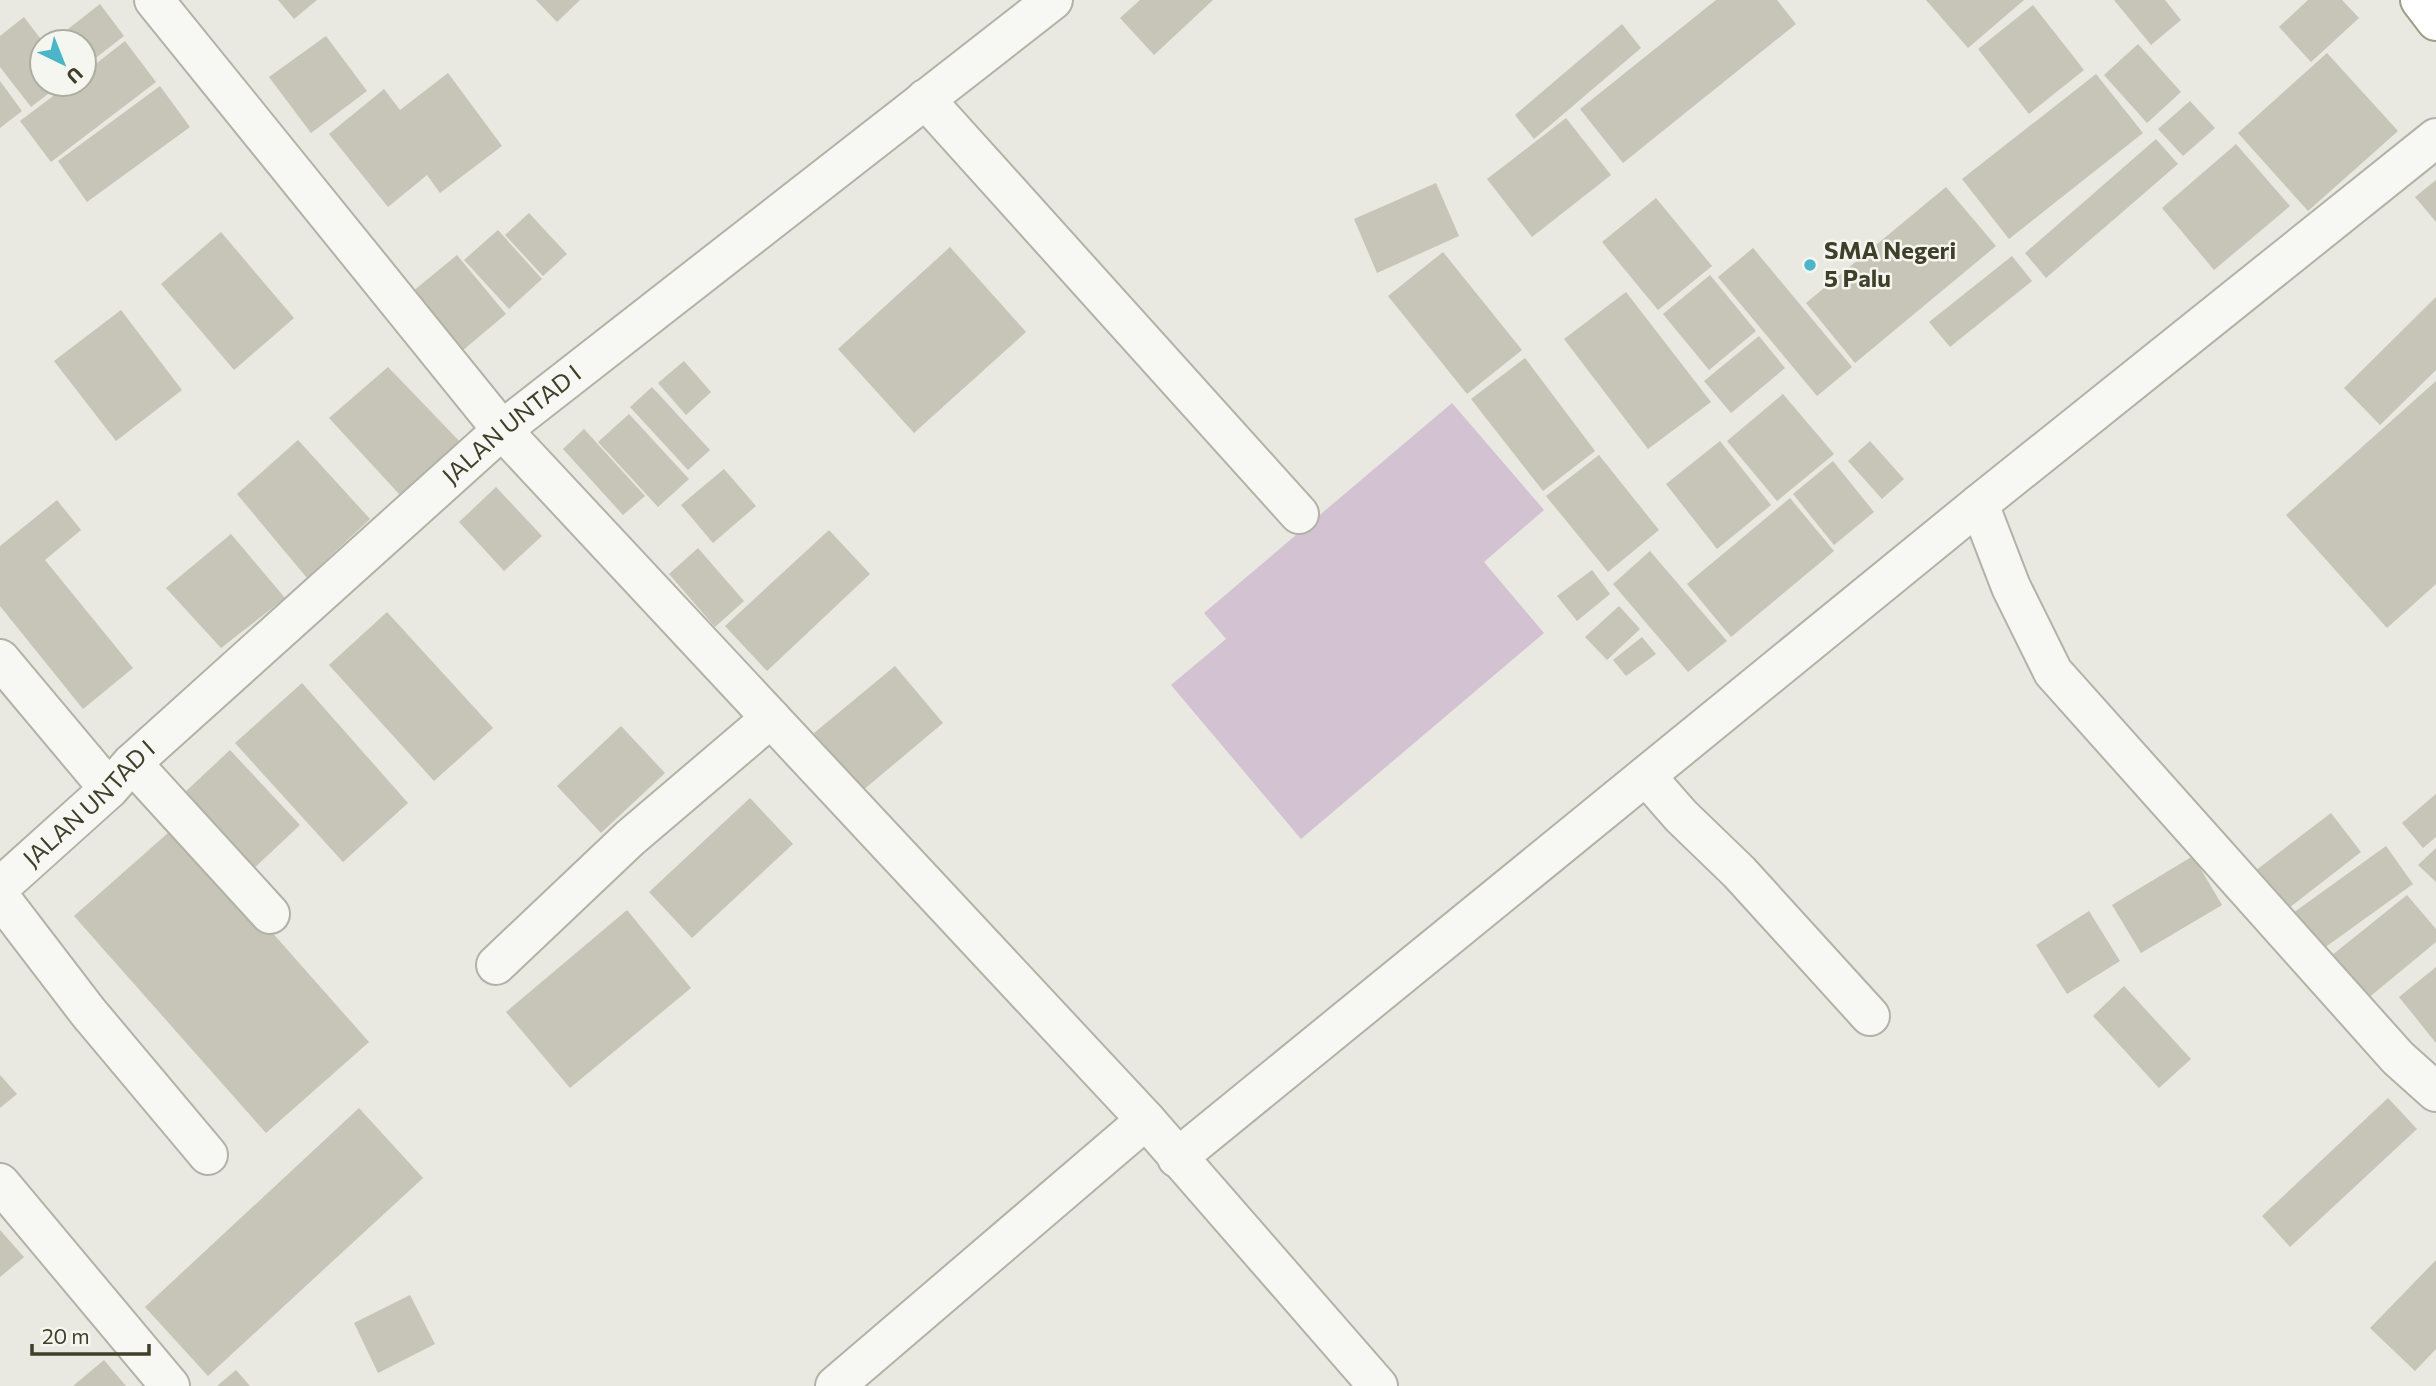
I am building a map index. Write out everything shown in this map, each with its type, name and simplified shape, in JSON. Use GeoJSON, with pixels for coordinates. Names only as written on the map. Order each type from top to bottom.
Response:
{"type":"FeatureCollection","features":[{"type":"Feature","properties":{"kind":"highway"},"geometry":{"type":"LineString","coordinates":[[2420,0],[2436,21]]}},
{"type":"Feature","properties":{"kind":"street"},"geometry":{"type":"LineString","coordinates":[[154,0],[502,430],[1146,1120],[1378,1386]]}},
{"type":"Feature","properties":{"kind":"street","name":"JALAN UNTAD I"},"geometry":{"type":"LineString","coordinates":[[0,887],[502,430],[925,99],[1032,6]]}},
{"type":"Feature","properties":{"kind":"street"},"geometry":{"type":"LineString","coordinates":[[925,99],[1299,514]]}},
{"type":"Feature","properties":{"kind":"street"},"geometry":{"type":"LineString","coordinates":[[1177,1158],[1979,504],[2436,138]]}},
{"type":"Feature","properties":{"kind":"street"},"geometry":{"type":"LineString","coordinates":[[1979,504],[2011,587],[2053,673],[2398,1058],[2436,1092]]}},
{"type":"Feature","properties":{"kind":"street"},"geometry":{"type":"LineString","coordinates":[[0,659],[270,914]]}},
{"type":"Feature","properties":{"kind":"street"},"geometry":{"type":"LineString","coordinates":[[496,965],[630,838],[771,718]]}},
{"type":"Feature","properties":{"kind":"street"},"geometry":{"type":"LineString","coordinates":[[1646,776],[1681,816],[1739,872],[1870,1016]]}},
{"type":"Feature","properties":{"kind":"street"},"geometry":{"type":"LineString","coordinates":[[0,897],[88,1012],[208,1155]]}},
{"type":"Feature","properties":{"kind":"street"},"geometry":{"type":"LineString","coordinates":[[835,1386],[1146,1120]]}},
{"type":"Feature","properties":{"kind":"street"},"geometry":{"type":"LineString","coordinates":[[0,1184],[170,1386]]}},
{"type":"Feature","properties":{"kind":"shaded area"},"geometry":{"type":"Polygon","coordinates":[[[1452,403],[1544,510],[1484,562],[1544,633],[1301,839],[1171,685],[1226,639],[1204,613],[1452,403]]]}},
{"type":"Feature","properties":{"kind":"building"},"geometry":{"type":"Polygon","coordinates":[[[278,0],[317,0],[294,19],[278,0]]]}},
{"type":"Feature","properties":{"kind":"building"},"geometry":{"type":"Polygon","coordinates":[[[536,0],[580,0],[557,22],[536,0]]]}},
{"type":"Feature","properties":{"kind":"building"},"geometry":{"type":"Polygon","coordinates":[[[1140,0],[1213,0],[1154,55],[1120,18],[1140,0]]]}},
{"type":"Feature","properties":{"kind":"building"},"geometry":{"type":"Polygon","coordinates":[[[1716,0],[1777,0],[1796,24],[1623,163],[1580,109],[1716,0]]]}},
{"type":"Feature","properties":{"kind":"building"},"geometry":{"type":"Polygon","coordinates":[[[1926,0],[2024,0],[1968,48],[1926,0]]]}},
{"type":"Feature","properties":{"kind":"building"},"geometry":{"type":"Polygon","coordinates":[[[2114,0],[2165,0],[2181,20],[2151,45],[2114,0]]]}},
{"type":"Feature","properties":{"kind":"building"},"geometry":{"type":"Polygon","coordinates":[[[2308,0],[2342,0],[2359,18],[2311,62],[2279,27],[2308,0]]]}},
{"type":"Feature","properties":{"kind":"building"},"geometry":{"type":"Polygon","coordinates":[[[100,4],[124,36],[98,56],[98,28],[69,28],[100,4]]]}},
{"type":"Feature","properties":{"kind":"building"},"geometry":{"type":"Polygon","coordinates":[[[2033,5],[2084,70],[2029,114],[1978,49],[2033,5]]]}},
{"type":"Feature","properties":{"kind":"building"},"geometry":{"type":"Polygon","coordinates":[[[24,17],[32,28],[28,28],[28,98],[43,98],[31,107],[0,67],[0,36],[24,17]]]}},
{"type":"Feature","properties":{"kind":"building"},"geometry":{"type":"Polygon","coordinates":[[[1622,24],[1641,48],[1534,139],[1515,115],[1622,24]]]}},
{"type":"Feature","properties":{"kind":"building"},"geometry":{"type":"Polygon","coordinates":[[[326,36],[367,91],[311,133],[269,77],[326,36]]]}},
{"type":"Feature","properties":{"kind":"building"},"geometry":{"type":"Polygon","coordinates":[[[125,41],[156,82],[51,162],[20,121],[50,98],[98,98],[98,62],[125,41]]]}},
{"type":"Feature","properties":{"kind":"building"},"geometry":{"type":"Polygon","coordinates":[[[2138,44],[2181,92],[2147,123],[2104,75],[2138,44]]]}},
{"type":"Feature","properties":{"kind":"building"},"geometry":{"type":"Polygon","coordinates":[[[2327,53],[2398,131],[2308,211],[2238,133],[2327,53]]]}},
{"type":"Feature","properties":{"kind":"building"},"geometry":{"type":"Polygon","coordinates":[[[448,73],[502,146],[440,193],[427,175],[388,207],[329,134],[384,89],[400,110],[448,73]]]}},
{"type":"Feature","properties":{"kind":"building"},"geometry":{"type":"Polygon","coordinates":[[[2096,74],[2143,133],[2009,239],[1962,179],[2096,74]]]}},
{"type":"Feature","properties":{"kind":"building"},"geometry":{"type":"Polygon","coordinates":[[[0,81],[22,111],[0,128],[0,81]]]}},
{"type":"Feature","properties":{"kind":"building"},"geometry":{"type":"Polygon","coordinates":[[[160,86],[190,127],[87,202],[58,161],[160,86]]]}},
{"type":"Feature","properties":{"kind":"building"},"geometry":{"type":"Polygon","coordinates":[[[2190,101],[2215,128],[2183,156],[2158,129],[2190,101]]]}},
{"type":"Feature","properties":{"kind":"building"},"geometry":{"type":"Polygon","coordinates":[[[1566,118],[1611,175],[1532,237],[1487,179],[1566,118]]]}},
{"type":"Feature","properties":{"kind":"building"},"geometry":{"type":"Polygon","coordinates":[[[2156,139],[2178,164],[2046,278],[2025,253],[2156,139]]]}},
{"type":"Feature","properties":{"kind":"building"},"geometry":{"type":"Polygon","coordinates":[[[2236,144],[2290,206],[2214,270],[2162,208],[2236,144]]]}},
{"type":"Feature","properties":{"kind":"building"},"geometry":{"type":"Polygon","coordinates":[[[2436,180],[2436,222],[2415,197],[2436,180]]]}},
{"type":"Feature","properties":{"kind":"building"},"geometry":{"type":"Polygon","coordinates":[[[1436,183],[1459,236],[1377,273],[1354,219],[1436,183]]]}},
{"type":"Feature","properties":{"kind":"building"},"geometry":{"type":"Polygon","coordinates":[[[1946,187],[1996,246],[1855,363],[1806,303],[1946,187]]]}},
{"type":"Feature","properties":{"kind":"building"},"geometry":{"type":"Polygon","coordinates":[[[1656,198],[1712,266],[1658,310],[1602,242],[1656,198]]]}},
{"type":"Feature","properties":{"kind":"building"},"geometry":{"type":"Polygon","coordinates":[[[529,213],[567,254],[543,276],[505,235],[529,213]]]}},
{"type":"Feature","properties":{"kind":"building"},"geometry":{"type":"Polygon","coordinates":[[[498,230],[542,279],[509,309],[464,260],[498,230]]]}},
{"type":"Feature","properties":{"kind":"building"},"geometry":{"type":"Polygon","coordinates":[[[221,232],[294,318],[234,370],[161,284],[221,232]]]}},
{"type":"Feature","properties":{"kind":"building"},"geometry":{"type":"Polygon","coordinates":[[[950,247],[1026,332],[914,433],[838,349],[950,247]]]}},
{"type":"Feature","properties":{"kind":"building"},"geometry":{"type":"Polygon","coordinates":[[[1753,248],[1852,367],[1817,396],[1718,277],[1753,248]]]}},
{"type":"Feature","properties":{"kind":"building"},"geometry":{"type":"Polygon","coordinates":[[[1443,252],[1522,350],[1467,394],[1388,296],[1443,252]]]}},
{"type":"Feature","properties":{"kind":"building"},"geometry":{"type":"Polygon","coordinates":[[[457,255],[506,314],[462,351],[412,292],[457,255]]]}},
{"type":"Feature","properties":{"kind":"building"},"geometry":{"type":"Polygon","coordinates":[[[2012,256],[2032,281],[1950,347],[1929,322],[2012,256]]]}},
{"type":"Feature","properties":{"kind":"building"},"geometry":{"type":"Polygon","coordinates":[[[1710,275],[1756,331],[1709,370],[1663,314],[1710,275]]]}},
{"type":"Feature","properties":{"kind":"building"},"geometry":{"type":"Polygon","coordinates":[[[1626,292],[1711,402],[1648,449],[1564,339],[1626,292]]]}},
{"type":"Feature","properties":{"kind":"building"},"geometry":{"type":"Polygon","coordinates":[[[2436,297],[2436,370],[2380,425],[2344,388],[2436,297]]]}},
{"type":"Feature","properties":{"kind":"building"},"geometry":{"type":"Polygon","coordinates":[[[121,310],[182,390],[116,441],[54,361],[121,310]]]}},
{"type":"Feature","properties":{"kind":"building"},"geometry":{"type":"Polygon","coordinates":[[[1759,336],[1785,368],[1731,413],[1704,381],[1759,336]]]}},
{"type":"Feature","properties":{"kind":"building"},"geometry":{"type":"Polygon","coordinates":[[[1525,358],[1595,451],[1543,491],[1471,399],[1525,358]]]}},
{"type":"Feature","properties":{"kind":"building"},"geometry":{"type":"Polygon","coordinates":[[[684,361],[711,392],[686,415],[658,383],[684,361]]]}},
{"type":"Feature","properties":{"kind":"building"},"geometry":{"type":"Polygon","coordinates":[[[388,367],[464,446],[400,495],[329,418],[388,367]]]}},
{"type":"Feature","properties":{"kind":"building"},"geometry":{"type":"Polygon","coordinates":[[[2436,381],[2436,584],[2387,628],[2286,515],[2436,381]]]}},
{"type":"Feature","properties":{"kind":"building"},"geometry":{"type":"Polygon","coordinates":[[[652,387],[710,450],[688,470],[630,407],[652,387]]]}},
{"type":"Feature","properties":{"kind":"building"},"geometry":{"type":"Polygon","coordinates":[[[1783,394],[1834,454],[1777,501],[1727,441],[1783,394]]]}},
{"type":"Feature","properties":{"kind":"building"},"geometry":{"type":"Polygon","coordinates":[[[629,414],[689,479],[658,507],[598,442],[629,414]]]}},
{"type":"Feature","properties":{"kind":"building"},"geometry":{"type":"Polygon","coordinates":[[[584,429],[645,496],[623,515],[563,449],[584,429]]]}},
{"type":"Feature","properties":{"kind":"building"},"geometry":{"type":"Polygon","coordinates":[[[298,440],[370,519],[307,578],[237,494],[298,440]]]}},
{"type":"Feature","properties":{"kind":"building"},"geometry":{"type":"Polygon","coordinates":[[[1720,441],[1771,505],[1717,549],[1666,484],[1720,441]]]}},
{"type":"Feature","properties":{"kind":"building"},"geometry":{"type":"Polygon","coordinates":[[[1870,441],[1904,479],[1882,499],[1848,461],[1870,441]]]}},
{"type":"Feature","properties":{"kind":"building"},"geometry":{"type":"Polygon","coordinates":[[[1599,455],[1659,530],[1608,572],[1546,496],[1599,455]]]}},
{"type":"Feature","properties":{"kind":"building"},"geometry":{"type":"Polygon","coordinates":[[[1833,461],[1874,512],[1834,545],[1793,494],[1833,461]]]}},
{"type":"Feature","properties":{"kind":"building"},"geometry":{"type":"Polygon","coordinates":[[[724,469],[756,506],[713,543],[681,505],[724,469]]]}},
{"type":"Feature","properties":{"kind":"building"},"geometry":{"type":"Polygon","coordinates":[[[496,487],[542,536],[504,571],[459,522],[496,487]]]}},
{"type":"Feature","properties":{"kind":"building"},"geometry":{"type":"Polygon","coordinates":[[[1790,498],[1834,551],[1731,637],[1687,584],[1790,498]]]}},
{"type":"Feature","properties":{"kind":"building"},"geometry":{"type":"Polygon","coordinates":[[[57,500],[81,530],[45,560],[133,668],[83,709],[0,606],[0,546],[57,500]]]}},
{"type":"Feature","properties":{"kind":"building"},"geometry":{"type":"Polygon","coordinates":[[[829,530],[870,574],[767,671],[725,626],[829,530]]]}},
{"type":"Feature","properties":{"kind":"building"},"geometry":{"type":"Polygon","coordinates":[[[231,534],[285,598],[221,648],[166,588],[231,534]]]}},
{"type":"Feature","properties":{"kind":"building"},"geometry":{"type":"Polygon","coordinates":[[[698,548],[744,601],[715,627],[669,574],[698,548]]]}},
{"type":"Feature","properties":{"kind":"building"},"geometry":{"type":"Polygon","coordinates":[[[1650,551],[1727,641],[1688,672],[1613,584],[1650,551]]]}},
{"type":"Feature","properties":{"kind":"building"},"geometry":{"type":"Polygon","coordinates":[[[1592,570],[1610,594],[1577,621],[1557,596],[1592,570]]]}},
{"type":"Feature","properties":{"kind":"building"},"geometry":{"type":"Polygon","coordinates":[[[1619,606],[1640,629],[1607,660],[1585,637],[1619,606]]]}},
{"type":"Feature","properties":{"kind":"building"},"geometry":{"type":"Polygon","coordinates":[[[387,612],[493,728],[434,781],[329,665],[387,612]]]}},
{"type":"Feature","properties":{"kind":"building"},"geometry":{"type":"Polygon","coordinates":[[[1642,637],[1656,654],[1626,676],[1613,660],[1642,637]]]}},
{"type":"Feature","properties":{"kind":"building"},"geometry":{"type":"Polygon","coordinates":[[[895,666],[943,723],[862,791],[814,733],[895,666]]]}},
{"type":"Feature","properties":{"kind":"building"},"geometry":{"type":"Polygon","coordinates":[[[302,683],[408,803],[343,862],[235,743],[302,683]]]}},
{"type":"Feature","properties":{"kind":"building"},"geometry":{"type":"Polygon","coordinates":[[[621,726],[665,773],[601,833],[557,786],[621,726]]]}},
{"type":"Feature","properties":{"kind":"building"},"geometry":{"type":"Polygon","coordinates":[[[230,750],[300,825],[252,870],[182,795],[230,750]]]}},
{"type":"Feature","properties":{"kind":"building"},"geometry":{"type":"Polygon","coordinates":[[[2436,794],[2436,837],[2423,848],[2402,823],[2436,794]]]}},
{"type":"Feature","properties":{"kind":"building"},"geometry":{"type":"Polygon","coordinates":[[[750,798],[793,844],[692,938],[649,892],[750,798]]]}},
{"type":"Feature","properties":{"kind":"building"},"geometry":{"type":"Polygon","coordinates":[[[2331,813],[2361,852],[2281,914],[2251,874],[2331,813]]]}},
{"type":"Feature","properties":{"kind":"building"},"geometry":{"type":"Polygon","coordinates":[[[177,825],[369,1042],[266,1133],[74,916],[177,825]]]}},
{"type":"Feature","properties":{"kind":"building"},"geometry":{"type":"Polygon","coordinates":[[[2386,846],[2413,884],[2320,951],[2293,913],[2386,846]]]}},
{"type":"Feature","properties":{"kind":"building"},"geometry":{"type":"Polygon","coordinates":[[[2436,848],[2436,882],[2418,865],[2436,848]]]}},
{"type":"Feature","properties":{"kind":"building"},"geometry":{"type":"Polygon","coordinates":[[[2193,856],[2222,905],[2141,953],[2112,905],[2193,856]]]}},
{"type":"Feature","properties":{"kind":"building"},"geometry":{"type":"Polygon","coordinates":[[[2407,895],[2436,929],[2436,942],[2367,999],[2331,956],[2407,895]]]}},
{"type":"Feature","properties":{"kind":"building"},"geometry":{"type":"Polygon","coordinates":[[[627,910],[691,988],[570,1088],[506,1012],[627,910]]]}},
{"type":"Feature","properties":{"kind":"building"},"geometry":{"type":"Polygon","coordinates":[[[2089,911],[2120,961],[2067,994],[2036,945],[2089,911]]]}},
{"type":"Feature","properties":{"kind":"building"},"geometry":{"type":"Polygon","coordinates":[[[2436,967],[2436,1043],[2399,997],[2436,967]]]}},
{"type":"Feature","properties":{"kind":"building"},"geometry":{"type":"Polygon","coordinates":[[[2124,986],[2191,1059],[2159,1088],[2093,1016],[2124,986]]]}},
{"type":"Feature","properties":{"kind":"building"},"geometry":{"type":"Polygon","coordinates":[[[0,1075],[17,1094],[0,1108],[0,1075]]]}},
{"type":"Feature","properties":{"kind":"building"},"geometry":{"type":"Polygon","coordinates":[[[2388,1098],[2417,1129],[2290,1247],[2262,1216],[2388,1098]]]}},
{"type":"Feature","properties":{"kind":"building"},"geometry":{"type":"Polygon","coordinates":[[[359,1108],[423,1178],[208,1376],[145,1307],[359,1108]]]}},
{"type":"Feature","properties":{"kind":"building"},"geometry":{"type":"Polygon","coordinates":[[[0,1230],[24,1257],[0,1277],[0,1230]]]}},
{"type":"Feature","properties":{"kind":"building"},"geometry":{"type":"Polygon","coordinates":[[[2436,1260],[2436,1349],[2415,1371],[2370,1328],[2436,1260]]]}},
{"type":"Feature","properties":{"kind":"building"},"geometry":{"type":"Polygon","coordinates":[[[410,1295],[435,1344],[378,1373],[354,1323],[410,1295]]]}},
{"type":"Feature","properties":{"kind":"building"},"geometry":{"type":"Polygon","coordinates":[[[104,1360],[126,1386],[73,1386],[104,1360]]]}},
{"type":"Feature","properties":{"kind":"building"},"geometry":{"type":"Polygon","coordinates":[[[236,1370],[250,1386],[217,1386],[236,1370]]]}},
{"type":"Feature","properties":{"kind":"place","name":"SMA Negeri 5 Palu"},"geometry":{"type":"Point","coordinates":[1810,265]}}]}
